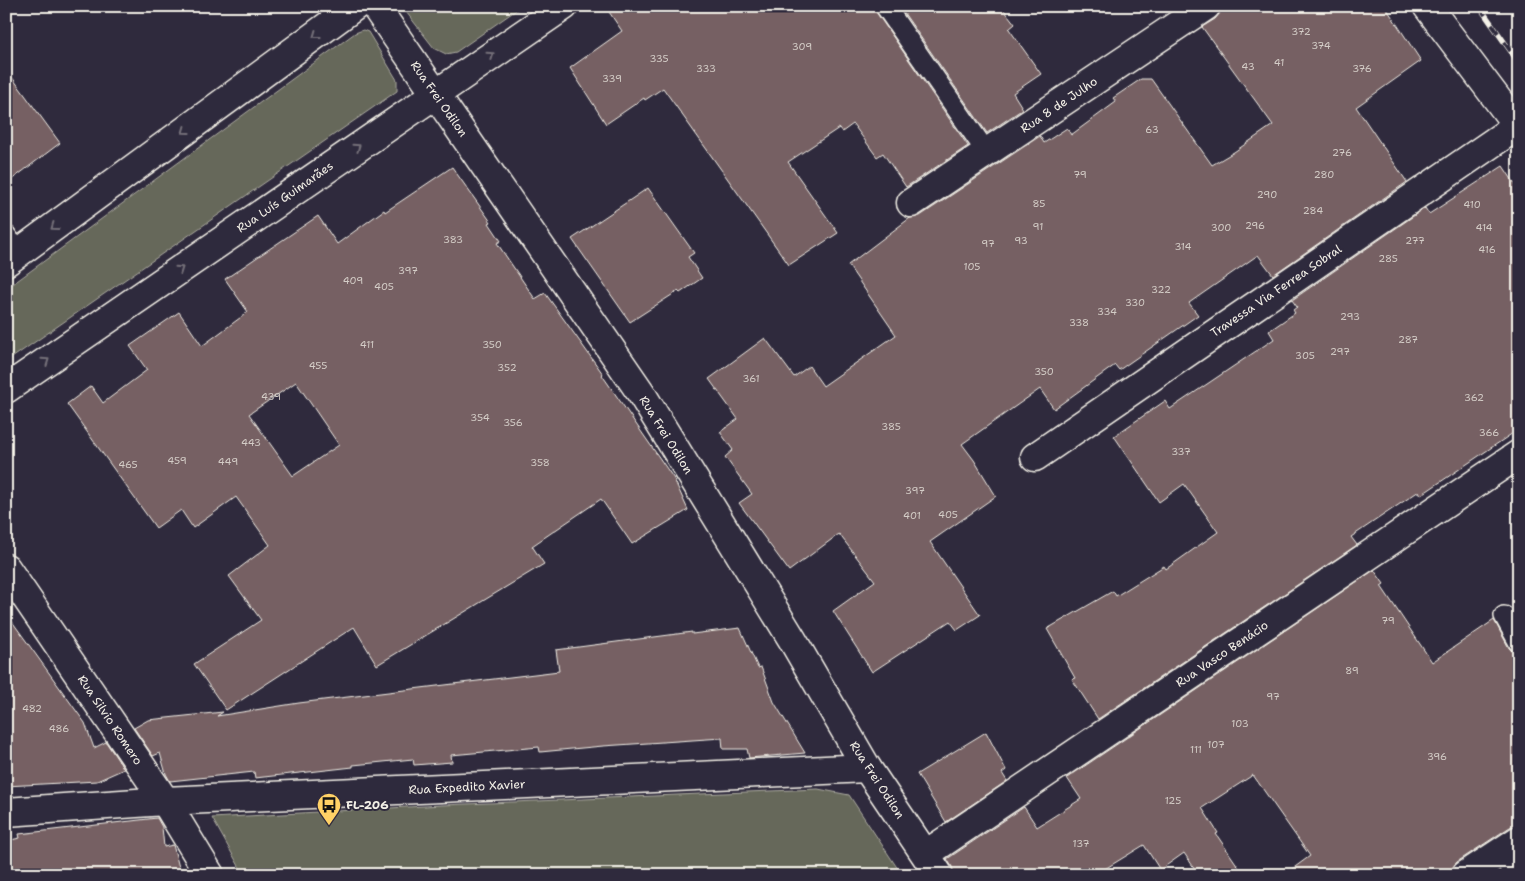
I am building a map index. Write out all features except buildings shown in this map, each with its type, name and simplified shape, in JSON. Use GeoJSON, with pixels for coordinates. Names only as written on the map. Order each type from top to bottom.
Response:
{"type":"FeatureCollection","features":[{"type":"Feature","properties":{"kind":"street"},"geometry":{"type":"LineString","coordinates":[[10,250],[355,6]]}},
{"type":"Feature","properties":{"kind":"street","name":"Rua Frei Odilon"},"geometry":{"type":"LineString","coordinates":[[375,6],[641,393],[792,639],[867,768],[932,864]]}},
{"type":"Feature","properties":{"kind":"street","name":"Rua Luís Guimarães"},"geometry":{"type":"LineString","coordinates":[[6,389],[564,6]]}},
{"type":"Feature","properties":{"kind":"street","name":"Rua 8 de Julho"},"geometry":{"type":"LineString","coordinates":[[912,204],[1206,6]]}},
{"type":"Feature","properties":{"kind":"street"},"geometry":{"type":"LineString","coordinates":[[1427,6],[1518,127]]}},
{"type":"Feature","properties":{"kind":"street","name":"Travessa Via Ferrea Sobral"},"geometry":{"type":"LineString","coordinates":[[1035,457],[1518,127]]}},
{"type":"Feature","properties":{"kind":"street","name":"Rua Vasco Benácio"},"geometry":{"type":"LineString","coordinates":[[932,864],[1519,454]]}},
{"type":"Feature","properties":{"kind":"street","name":"Rua Silvio Romero"},"geometry":{"type":"LineString","coordinates":[[6,568],[165,801],[210,875]]}},
{"type":"Feature","properties":{"kind":"street","name":"Rua Expedito Xavier"},"geometry":{"type":"LineString","coordinates":[[6,812],[165,801],[867,768]]}},
{"type":"Feature","properties":{"kind":"street"},"geometry":{"type":"LineString","coordinates":[[1466,875],[1510,846]]}},
{"type":"Feature","properties":{"kind":"lane"},"geometry":{"type":"LineString","coordinates":[[885,6],[987,153]]}},
{"type":"Feature","properties":{"kind":"lane"},"geometry":{"type":"LineString","coordinates":[[1504,616],[1519,643]]}},
{"type":"Feature","properties":{"kind":"lane"},"geometry":{"type":"LineString","coordinates":[[1510,846],[1514,875]]}},
{"type":"Feature","properties":{"kind":"green space"},"geometry":{"type":"Polygon","coordinates":[[[404,6],[522,6],[456,52],[446,54],[434,48],[403,8],[404,6]]]}},
{"type":"Feature","properties":{"kind":"green space"},"geometry":{"type":"Polygon","coordinates":[[[363,30],[368,32],[397,80],[397,91],[6,362],[6,289],[355,33],[363,30]]]}},
{"type":"Feature","properties":{"kind":"green space"},"geometry":{"type":"Polygon","coordinates":[[[818,789],[849,795],[902,875],[244,875],[212,818],[443,805],[818,789]]]}},
{"type":"Feature","properties":{"kind":"railway"},"geometry":{"type":"LineString","coordinates":[[1479,6],[1519,63]]}},
{"type":"Feature","properties":{"kind":"place","name":"FL-206"},"geometry":{"type":"Point","coordinates":[329,826]}}]}
